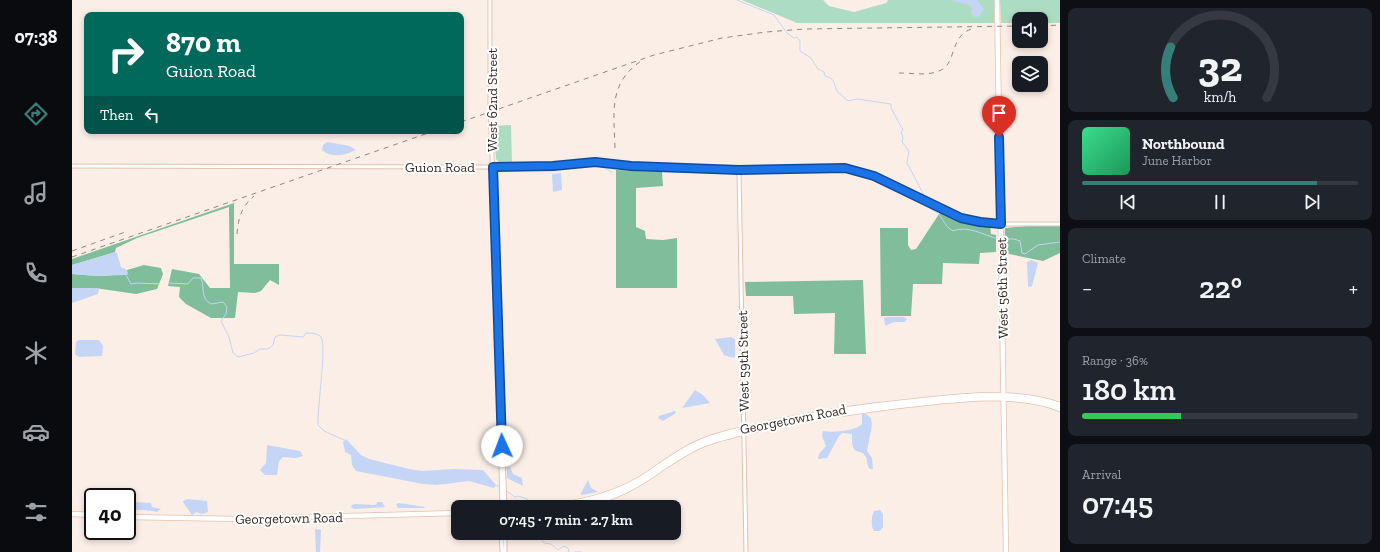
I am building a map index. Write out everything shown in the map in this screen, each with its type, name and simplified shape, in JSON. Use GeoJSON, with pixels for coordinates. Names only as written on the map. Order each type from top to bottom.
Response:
{"type":"FeatureCollection","features":[{"type":"Feature","properties":{"kind":"main road","name":"West 56th Street"},"geometry":{"type":"LineString","coordinates":[[997,0],[1006,552]]}},
{"type":"Feature","properties":{"kind":"main road","name":"Georgetown Road"},"geometry":{"type":"LineString","coordinates":[[585,500],[611,493],[640,478],[666,460],[693,445],[715,436],[744,431],[804,416],[853,407],[953,397],[1035,398],[1060,405]]}},
{"type":"Feature","properties":{"kind":"main road","name":"Georgetown Road"},"geometry":{"type":"LineString","coordinates":[[1004,398],[1034,402],[1060,409]]}},
{"type":"Feature","properties":{"kind":"main road","name":"Georgetown Road"},"geometry":{"type":"LineString","coordinates":[[603,500],[628,490],[695,448],[744,431]]}},
{"type":"Feature","properties":{"kind":"main road"},"geometry":{"type":"LineString","coordinates":[[72,514],[84,515]]}},
{"type":"Feature","properties":{"kind":"main road","name":"Georgetown Road"},"geometry":{"type":"LineString","coordinates":[[136,517],[240,519],[451,514]]}},
{"type":"Feature","properties":{"kind":"street","name":"West 62nd Street"},"geometry":{"type":"LineString","coordinates":[[490,0],[493,167],[504,484],[503,500]]}},
{"type":"Feature","properties":{"kind":"street","name":"Guion Road"},"geometry":{"type":"LineString","coordinates":[[72,166],[493,167],[553,166],[595,162],[631,166],[739,170],[851,169],[874,176],[931,204],[969,220],[1001,224],[1060,224]]}},
{"type":"Feature","properties":{"kind":"street","name":"West 59th Street"},"geometry":{"type":"LineString","coordinates":[[739,170],[746,552]]}},
{"type":"Feature","properties":{"kind":"street","name":"West 62nd Street"},"geometry":{"type":"LineString","coordinates":[[503,463],[501,465],[503,493]]}},
{"type":"Feature","properties":{"kind":"street"},"geometry":{"type":"LineString","coordinates":[[501,540],[502,552]]}},
{"type":"Feature","properties":{"kind":"street"},"geometry":{"type":"LineString","coordinates":[[505,540],[505,552]]}},
{"type":"Feature","properties":{"kind":"green space"},"geometry":{"type":"Polygon","coordinates":[[[742,0],[823,0],[829,6],[854,12],[886,3],[888,0],[994,0],[994,23],[797,23],[742,0]]]}},
{"type":"Feature","properties":{"kind":"green space"},"geometry":{"type":"Polygon","coordinates":[[[1000,0],[1060,0],[1060,23],[1048,23],[1048,12],[1012,12],[1012,23],[1001,23],[1000,0]]]}},
{"type":"Feature","properties":{"kind":"green space"},"geometry":{"type":"Polygon","coordinates":[[[511,125],[512,164],[501,164],[496,159],[494,126],[511,125]]]}},
{"type":"Feature","properties":{"kind":"green space"},"geometry":{"type":"Polygon","coordinates":[[[616,170],[662,172],[663,186],[636,188],[636,227],[645,231],[646,239],[663,240],[677,238],[677,288],[616,288],[616,170]]]}},
{"type":"Feature","properties":{"kind":"green space"},"geometry":{"type":"Polygon","coordinates":[[[234,203],[234,264],[279,264],[279,285],[270,280],[261,291],[255,293],[238,292],[235,318],[211,318],[186,304],[179,297],[180,287],[168,286],[172,269],[199,274],[210,288],[230,288],[229,207],[137,238],[116,248],[115,252],[72,265],[72,259],[234,203]]]}},
{"type":"Feature","properties":{"kind":"green space"},"geometry":{"type":"Polygon","coordinates":[[[941,211],[979,225],[990,226],[991,234],[996,235],[996,252],[980,253],[979,264],[943,263],[942,284],[913,284],[911,316],[881,316],[880,228],[908,228],[908,245],[911,250],[916,249],[941,211]]]}},
{"type":"Feature","properties":{"kind":"green space"},"geometry":{"type":"Polygon","coordinates":[[[1060,223],[1060,253],[1043,261],[1004,253],[1005,228],[1060,223]]]}},
{"type":"Feature","properties":{"kind":"green space"},"geometry":{"type":"Polygon","coordinates":[[[144,265],[161,268],[163,274],[157,289],[136,294],[95,288],[72,288],[72,274],[101,276],[127,274],[127,270],[144,265]]]}},
{"type":"Feature","properties":{"kind":"green space"},"geometry":{"type":"Polygon","coordinates":[[[863,280],[866,354],[834,354],[835,313],[794,314],[793,296],[746,296],[745,282],[863,280]]]}},
{"type":"Feature","properties":{"kind":"water"},"geometry":{"type":"Polygon","coordinates":[[[950,0],[977,0],[984,9],[980,16],[975,17],[971,14],[972,8],[969,5],[950,0]]]}},
{"type":"Feature","properties":{"kind":"water"},"geometry":{"type":"Polygon","coordinates":[[[327,142],[350,146],[356,150],[343,155],[326,153],[322,150],[323,145],[327,142]]]}},
{"type":"Feature","properties":{"kind":"water"},"geometry":{"type":"Polygon","coordinates":[[[561,173],[562,190],[553,192],[552,174],[561,173]]]}},
{"type":"Feature","properties":{"kind":"water"},"geometry":{"type":"Polygon","coordinates":[[[115,252],[117,253],[121,267],[127,270],[128,274],[94,276],[72,274],[72,265],[115,252]]]}},
{"type":"Feature","properties":{"kind":"water"},"geometry":{"type":"Polygon","coordinates":[[[1031,260],[1038,263],[1032,286],[1028,287],[1027,262],[1031,260]]]}},
{"type":"Feature","properties":{"kind":"water"},"geometry":{"type":"Polygon","coordinates":[[[72,288],[99,289],[98,294],[72,303],[72,288]]]}},
{"type":"Feature","properties":{"kind":"water"},"geometry":{"type":"Polygon","coordinates":[[[885,317],[904,317],[907,319],[905,322],[894,322],[885,326],[885,317]]]}},
{"type":"Feature","properties":{"kind":"water"},"geometry":{"type":"Polygon","coordinates":[[[731,337],[735,339],[734,358],[724,355],[715,339],[731,337]]]}},
{"type":"Feature","properties":{"kind":"water"},"geometry":{"type":"Polygon","coordinates":[[[79,340],[99,340],[103,346],[102,356],[79,357],[75,354],[76,342],[79,340]]]}},
{"type":"Feature","properties":{"kind":"water"},"geometry":{"type":"Polygon","coordinates":[[[695,390],[703,395],[710,403],[682,408],[695,390]]]}},
{"type":"Feature","properties":{"kind":"water"},"geometry":{"type":"Polygon","coordinates":[[[675,411],[676,413],[663,421],[658,418],[659,416],[675,411]]]}},
{"type":"Feature","properties":{"kind":"water"},"geometry":{"type":"Polygon","coordinates":[[[862,414],[866,414],[871,418],[872,425],[867,451],[872,458],[873,469],[869,468],[867,458],[864,454],[855,450],[853,447],[852,434],[842,433],[827,458],[818,459],[819,454],[826,446],[822,436],[823,431],[838,432],[855,428],[862,424],[862,414]]]}},
{"type":"Feature","properties":{"kind":"water"},"geometry":{"type":"Polygon","coordinates":[[[508,429],[515,429],[511,437],[512,449],[509,451],[507,449],[508,429]]]}},
{"type":"Feature","properties":{"kind":"water"},"geometry":{"type":"Polygon","coordinates":[[[346,439],[361,455],[369,459],[422,471],[454,469],[483,470],[496,485],[494,488],[469,481],[437,485],[423,484],[356,471],[352,465],[351,455],[345,452],[343,442],[346,439]]]}},
{"type":"Feature","properties":{"kind":"water"},"geometry":{"type":"Polygon","coordinates":[[[267,445],[300,451],[303,456],[296,458],[283,457],[279,461],[277,475],[265,475],[260,470],[266,463],[267,445]]]}},
{"type":"Feature","properties":{"kind":"water"},"geometry":{"type":"Polygon","coordinates":[[[507,467],[510,467],[513,474],[522,478],[523,486],[507,478],[507,467]]]}},
{"type":"Feature","properties":{"kind":"water"},"geometry":{"type":"Polygon","coordinates":[[[588,480],[591,488],[598,492],[581,495],[581,493],[588,480]]]}},
{"type":"Feature","properties":{"kind":"water"},"geometry":{"type":"Polygon","coordinates":[[[188,499],[207,501],[208,512],[202,514],[196,512],[192,515],[183,502],[188,499]]]}},
{"type":"Feature","properties":{"kind":"water"},"geometry":{"type":"Polygon","coordinates":[[[136,502],[151,503],[152,507],[161,509],[157,512],[136,510],[136,502]]]}},
{"type":"Feature","properties":{"kind":"water"},"geometry":{"type":"Polygon","coordinates":[[[378,502],[382,502],[385,507],[354,509],[351,507],[355,504],[375,505],[378,502]]]}},
{"type":"Feature","properties":{"kind":"water"},"geometry":{"type":"Polygon","coordinates":[[[399,503],[425,507],[398,508],[396,504],[399,503]]]}},
{"type":"Feature","properties":{"kind":"water"},"geometry":{"type":"Polygon","coordinates":[[[880,510],[883,514],[883,527],[880,531],[874,531],[872,525],[873,513],[874,511],[880,510]]]}},
{"type":"Feature","properties":{"kind":"water"},"geometry":{"type":"Polygon","coordinates":[[[315,529],[321,530],[320,552],[316,552],[315,529]]]}},
{"type":"Feature","properties":{"kind":"waterway"},"geometry":{"type":"LineString","coordinates":[[737,0],[774,15],[787,33],[794,38],[797,37],[800,41],[800,51],[811,58],[818,69],[824,72],[825,76],[832,79],[838,92],[848,101],[857,99],[891,104],[891,108],[903,130],[901,132],[903,138],[902,142],[909,151],[907,163],[927,201]]}},
{"type":"Feature","properties":{"kind":"waterway"},"geometry":{"type":"LineString","coordinates":[[577,167],[601,165],[612,173]]}},
{"type":"Feature","properties":{"kind":"waterway"},"geometry":{"type":"LineString","coordinates":[[530,170],[573,167]]}},
{"type":"Feature","properties":{"kind":"waterway"},"geometry":{"type":"LineString","coordinates":[[928,204],[929,208],[938,214],[946,225],[953,231],[958,229],[976,231],[998,239]]}},
{"type":"Feature","properties":{"kind":"waterway"},"geometry":{"type":"LineString","coordinates":[[1003,239],[1014,239],[1020,241],[1022,253],[1025,254],[1038,245],[1060,242]]}},
{"type":"Feature","properties":{"kind":"waterway"},"geometry":{"type":"LineString","coordinates":[[126,275],[131,284],[160,284]]}},
{"type":"Feature","properties":{"kind":"waterway"},"geometry":{"type":"LineString","coordinates":[[169,283],[188,284],[193,278],[201,278],[205,299],[211,304],[223,302],[227,307],[226,314],[221,321],[229,337],[233,353],[238,357],[254,353],[260,349],[268,349],[273,345],[275,337],[279,335],[303,337],[306,333],[310,333],[321,337],[323,342],[323,352],[318,425],[324,431],[344,440]]}},
{"type":"Feature","properties":{"kind":"waterway"},"geometry":{"type":"LineString","coordinates":[[495,485],[501,487]]}},
{"type":"Feature","properties":{"kind":"waterway"},"geometry":{"type":"LineString","coordinates":[[505,490],[515,497],[518,496],[528,500]]}},
{"type":"Feature","properties":{"kind":"waterway"},"geometry":{"type":"LineString","coordinates":[[542,540],[544,543],[551,544],[558,550],[564,546],[568,548],[569,552]]}},
{"type":"Feature","properties":{"kind":"waterway"},"geometry":{"type":"LineString","coordinates":[[575,552],[581,552]]}},
{"type":"Feature","properties":{"kind":"railway"},"geometry":{"type":"LineString","coordinates":[[1048,26],[1060,25]]}},
{"type":"Feature","properties":{"kind":"railway"},"geometry":{"type":"LineString","coordinates":[[464,121],[654,55],[722,38],[766,32],[805,29],[1012,26]]}},
{"type":"Feature","properties":{"kind":"railway"},"geometry":{"type":"LineString","coordinates":[[899,73],[925,74],[939,71],[949,62],[961,36],[966,31],[975,28]]}},
{"type":"Feature","properties":{"kind":"railway"},"geometry":{"type":"LineString","coordinates":[[615,148],[614,111],[618,89],[630,70],[641,61]]}},
{"type":"Feature","properties":{"kind":"railway"},"geometry":{"type":"LineString","coordinates":[[72,257],[425,134]]}},
{"type":"Feature","properties":{"kind":"railway"},"geometry":{"type":"LineString","coordinates":[[237,234],[241,213],[246,204],[254,196]]}},
{"type":"Feature","properties":{"kind":"railway"},"geometry":{"type":"LineString","coordinates":[[72,251],[128,231]]}},
{"type":"Feature","properties":{"kind":"route"},"geometry":{"type":"LineString","coordinates":[[502,446],[497,247],[493,167],[553,166],[585,162],[606,162],[631,166],[739,170],[845,168],[857,170],[874,176],[961,218],[1001,224],[999,137]]}}]}
